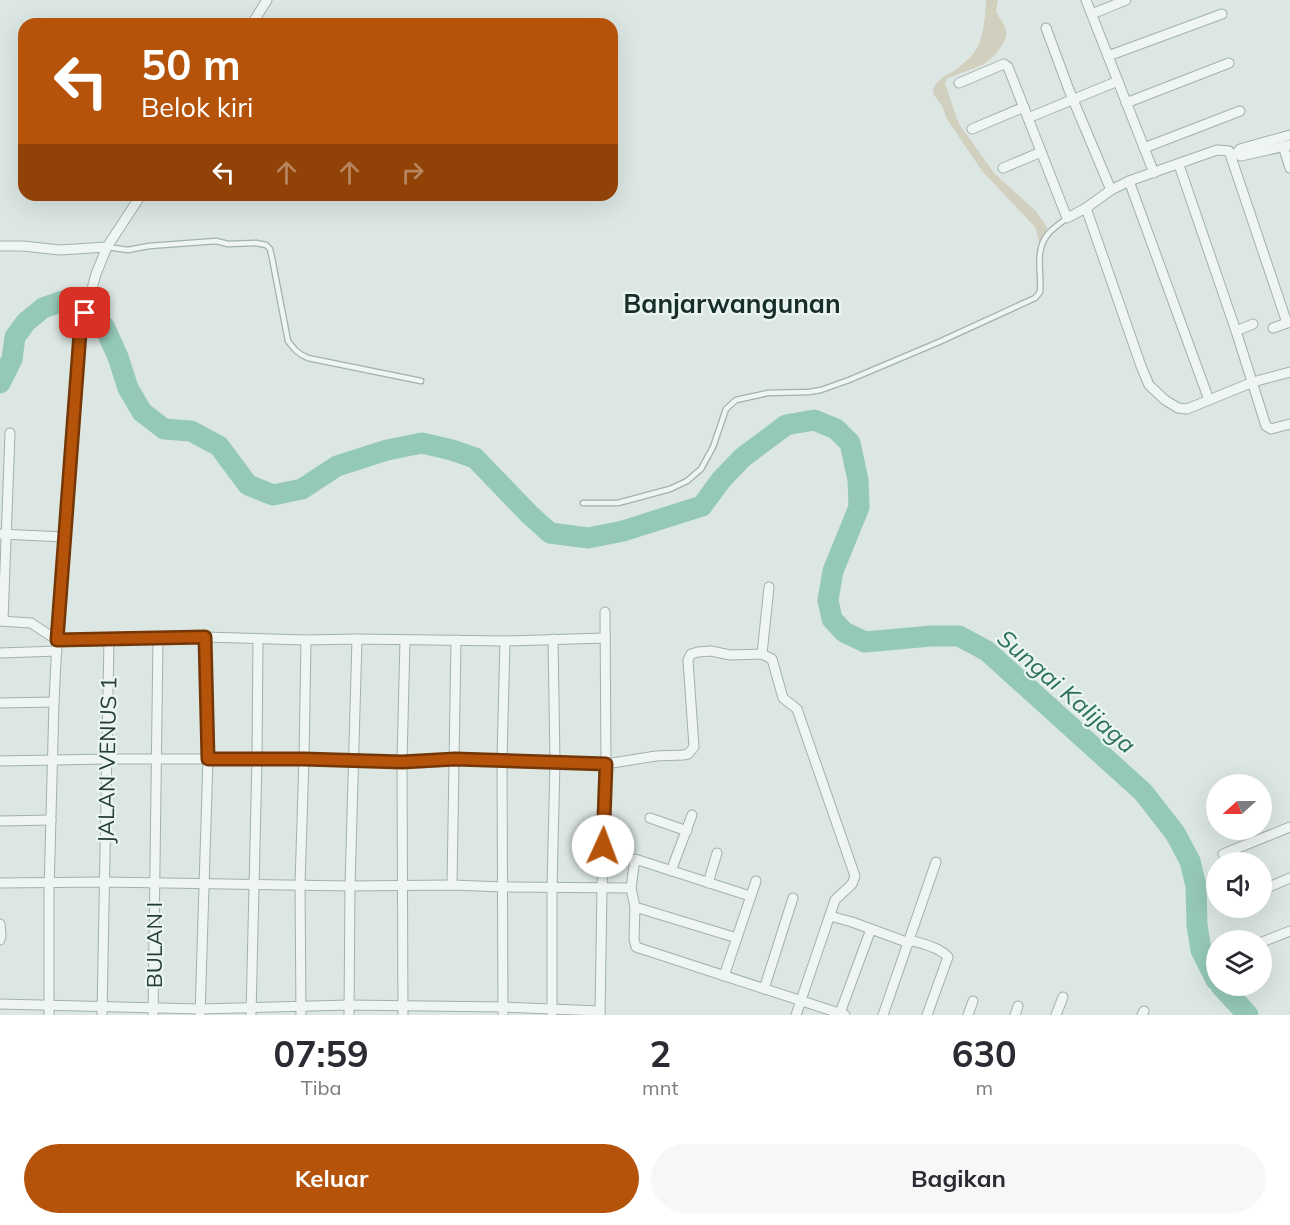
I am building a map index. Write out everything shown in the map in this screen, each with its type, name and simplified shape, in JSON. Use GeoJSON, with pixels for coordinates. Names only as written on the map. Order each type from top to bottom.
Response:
{"type":"FeatureCollection","features":[{"type":"Feature","properties":{"kind":"street"},"geometry":{"type":"LineString","coordinates":[[256,18],[267,0]]}},
{"type":"Feature","properties":{"kind":"street"},"geometry":{"type":"LineString","coordinates":[[1086,0],[1154,173]]}},
{"type":"Feature","properties":{"kind":"street"},"geometry":{"type":"LineString","coordinates":[[1092,14],[1126,0]]}},
{"type":"Feature","properties":{"kind":"street"},"geometry":{"type":"LineString","coordinates":[[1108,56],[1222,14]]}},
{"type":"Feature","properties":{"kind":"street"},"geometry":{"type":"LineString","coordinates":[[1046,28],[1072,99],[1111,190]]}},
{"type":"Feature","properties":{"kind":"street"},"geometry":{"type":"LineString","coordinates":[[1126,103],[1229,63]]}},
{"type":"Feature","properties":{"kind":"street"},"geometry":{"type":"LineString","coordinates":[[959,83],[1006,65],[1011,72],[1067,218],[1129,181],[1217,150],[1224,149],[1241,156],[1286,146],[1290,168]]}},
{"type":"Feature","properties":{"kind":"street"},"geometry":{"type":"LineString","coordinates":[[1028,118],[1118,81]]}},
{"type":"Feature","properties":{"kind":"street"},"geometry":{"type":"LineString","coordinates":[[972,129],[1024,107]]}},
{"type":"Feature","properties":{"kind":"street"},"geometry":{"type":"LineString","coordinates":[[1144,148],[1239,111]]}},
{"type":"Feature","properties":{"kind":"street"},"geometry":{"type":"LineString","coordinates":[[1234,155],[1240,149],[1290,135]]}},
{"type":"Feature","properties":{"kind":"street"},"geometry":{"type":"LineString","coordinates":[[1003,168],[1041,152]]}},
{"type":"Feature","properties":{"kind":"street"},"geometry":{"type":"LineString","coordinates":[[1234,155],[1289,323],[1273,328]]}},
{"type":"Feature","properties":{"kind":"street"},"geometry":{"type":"LineString","coordinates":[[1179,165],[1266,426],[1271,429],[1290,424]]}},
{"type":"Feature","properties":{"kind":"street"},"geometry":{"type":"LineString","coordinates":[[1129,181],[1209,400]]}},
{"type":"Feature","properties":{"kind":"street"},"geometry":{"type":"LineString","coordinates":[[49,1015],[54,702],[80,333],[96,274],[107,247],[137,201]]}},
{"type":"Feature","properties":{"kind":"street"},"geometry":{"type":"LineString","coordinates":[[1086,208],[1133,346],[1149,385],[1165,400],[1178,408],[1187,409],[1253,382],[1290,372]]}},
{"type":"Feature","properties":{"kind":"street"},"geometry":{"type":"LineString","coordinates":[[0,246],[60,250],[107,247]]}},
{"type":"Feature","properties":{"kind":"street"},"geometry":{"type":"LineString","coordinates":[[1236,331],[1253,324]]}},
{"type":"Feature","properties":{"kind":"street"},"geometry":{"type":"LineString","coordinates":[[10,433],[4,488],[2,621],[31,623],[57,640],[205,637],[306,640],[605,638]]}},
{"type":"Feature","properties":{"kind":"street"},"geometry":{"type":"LineString","coordinates":[[3,534],[65,537]]}},
{"type":"Feature","properties":{"kind":"street"},"geometry":{"type":"LineString","coordinates":[[762,654],[769,587]]}},
{"type":"Feature","properties":{"kind":"street"},"geometry":{"type":"LineString","coordinates":[[2,1015],[1,1004],[102,1010],[200,1012],[349,1010],[600,1013],[606,764],[605,612]]}},
{"type":"Feature","properties":{"kind":"street"},"geometry":{"type":"LineString","coordinates":[[200,1012],[208,759],[205,637]]}},
{"type":"Feature","properties":{"kind":"street","name":"JALAN VENUS 1"},"geometry":{"type":"LineString","coordinates":[[102,1010],[109,639]]}},
{"type":"Feature","properties":{"kind":"street","name":"BULAN I"},"geometry":{"type":"LineString","coordinates":[[153,1011],[158,639]]}},
{"type":"Feature","properties":{"kind":"street"},"geometry":{"type":"LineString","coordinates":[[251,1011],[258,639]]}},
{"type":"Feature","properties":{"kind":"street"},"geometry":{"type":"LineString","coordinates":[[349,1010],[357,639]]}},
{"type":"Feature","properties":{"kind":"street"},"geometry":{"type":"LineString","coordinates":[[403,1011],[402,762],[405,639]]}},
{"type":"Feature","properties":{"kind":"street"},"geometry":{"type":"LineString","coordinates":[[452,885],[456,639]]}},
{"type":"Feature","properties":{"kind":"street"},"geometry":{"type":"LineString","coordinates":[[552,639],[555,762],[552,1012]]}},
{"type":"Feature","properties":{"kind":"street"},"geometry":{"type":"LineString","coordinates":[[301,1011],[300,884],[306,640]]}},
{"type":"Feature","properties":{"kind":"street"},"geometry":{"type":"LineString","coordinates":[[503,1011],[502,759],[505,640]]}},
{"type":"Feature","properties":{"kind":"street"},"geometry":{"type":"LineString","coordinates":[[0,653],[57,651]]}},
{"type":"Feature","properties":{"kind":"street"},"geometry":{"type":"LineString","coordinates":[[0,761],[304,759],[402,762],[502,759],[606,764],[656,756],[688,754],[694,747],[688,660],[691,654],[711,651],[730,655],[762,654],[772,659],[783,698],[797,709],[855,876],[852,884],[835,900],[796,1015]]}},
{"type":"Feature","properties":{"kind":"street"},"geometry":{"type":"LineString","coordinates":[[0,703],[54,702]]}},
{"type":"Feature","properties":{"kind":"street"},"geometry":{"type":"LineString","coordinates":[[671,871],[692,815]]}},
{"type":"Feature","properties":{"kind":"street"},"geometry":{"type":"LineString","coordinates":[[650,818],[687,831]]}},
{"type":"Feature","properties":{"kind":"street"},"geometry":{"type":"LineString","coordinates":[[0,821],[51,820]]}},
{"type":"Feature","properties":{"kind":"street"},"geometry":{"type":"LineString","coordinates":[[1228,852],[1290,827]]}},
{"type":"Feature","properties":{"kind":"street"},"geometry":{"type":"LineString","coordinates":[[708,883],[717,853]]}},
{"type":"Feature","properties":{"kind":"street"},"geometry":{"type":"LineString","coordinates":[[750,896],[635,859],[631,888],[635,907],[634,939],[637,948],[842,1014],[871,929]]}},
{"type":"Feature","properties":{"kind":"street"},"geometry":{"type":"LineString","coordinates":[[883,1015],[936,862]]}},
{"type":"Feature","properties":{"kind":"street"},"geometry":{"type":"LineString","coordinates":[[1272,886],[1290,879]]}},
{"type":"Feature","properties":{"kind":"street"},"geometry":{"type":"LineString","coordinates":[[724,976],[756,880]]}},
{"type":"Feature","properties":{"kind":"street"},"geometry":{"type":"LineString","coordinates":[[0,883],[105,882],[631,888]]}},
{"type":"Feature","properties":{"kind":"street"},"geometry":{"type":"LineString","coordinates":[[764,989],[793,898]]}},
{"type":"Feature","properties":{"kind":"street"},"geometry":{"type":"LineString","coordinates":[[635,907],[737,938]]}},
{"type":"Feature","properties":{"kind":"street"},"geometry":{"type":"LineString","coordinates":[[830,916],[946,954],[948,957],[927,1015]]}},
{"type":"Feature","properties":{"kind":"street"},"geometry":{"type":"LineString","coordinates":[[0,924],[0,940]]}},
{"type":"Feature","properties":{"kind":"street"},"geometry":{"type":"LineString","coordinates":[[1272,938],[1290,931]]}},
{"type":"Feature","properties":{"kind":"street"},"geometry":{"type":"LineString","coordinates":[[1056,1015],[1063,998]]}},
{"type":"Feature","properties":{"kind":"street"},"geometry":{"type":"LineString","coordinates":[[968,1015],[973,1000]]}},
{"type":"Feature","properties":{"kind":"lane"},"geometry":{"type":"LineString","coordinates":[[583,503],[618,503],[670,489],[687,481],[701,469],[713,447],[726,410],[736,400],[768,393],[821,390],[939,342],[1035,298],[1040,292],[1042,245],[1048,234],[1067,218]]}},
{"type":"Feature","properties":{"kind":"lane"},"geometry":{"type":"LineString","coordinates":[[107,247],[128,250],[149,246],[216,241],[228,244],[266,245],[270,249],[288,341],[294,349],[308,358],[421,381]]}},
{"type":"Feature","properties":{"kind":"shaded area"},"geometry":{"type":"Polygon","coordinates":[[[986,0],[998,0],[996,11],[1005,29],[1004,41],[986,63],[947,79],[945,84],[959,124],[994,173],[1036,211],[1047,227],[1039,245],[1035,227],[982,171],[947,119],[934,95],[934,87],[939,81],[967,61],[978,46],[984,24],[986,0]]]}},
{"type":"Feature","properties":{"kind":"waterway","name":"Sungai Kalijaga"},"geometry":{"type":"LineString","coordinates":[[0,383],[12,359],[15,337],[26,322],[43,308],[66,300],[77,302],[95,316],[105,328],[128,388],[142,412],[164,429],[191,431],[219,446],[248,485],[273,495],[302,489],[337,466],[387,450],[422,443],[475,458],[550,533],[588,538],[623,531],[702,506],[721,480],[742,458],[786,425],[814,420],[836,429],[850,443],[858,480],[859,507],[833,571],[828,600],[832,619],[844,632],[865,642],[959,636],[987,651],[1143,792],[1175,833],[1190,861],[1196,886],[1197,925],[1201,950],[1206,960]]}},
{"type":"Feature","properties":{"kind":"waterway","name":"Sungai Kalijaga"},"geometry":{"type":"LineString","coordinates":[[1230,996],[1248,1015]]}},
{"type":"Feature","properties":{"kind":"district","name":"Banjarwangunan"},"geometry":{"type":"Point","coordinates":[732,303]}},
{"type":"Feature","properties":{"kind":"route"},"geometry":{"type":"LineString","coordinates":[[85,313],[80,333],[57,640],[205,637],[208,759],[402,762],[502,759],[606,764],[603,846]]}}]}
